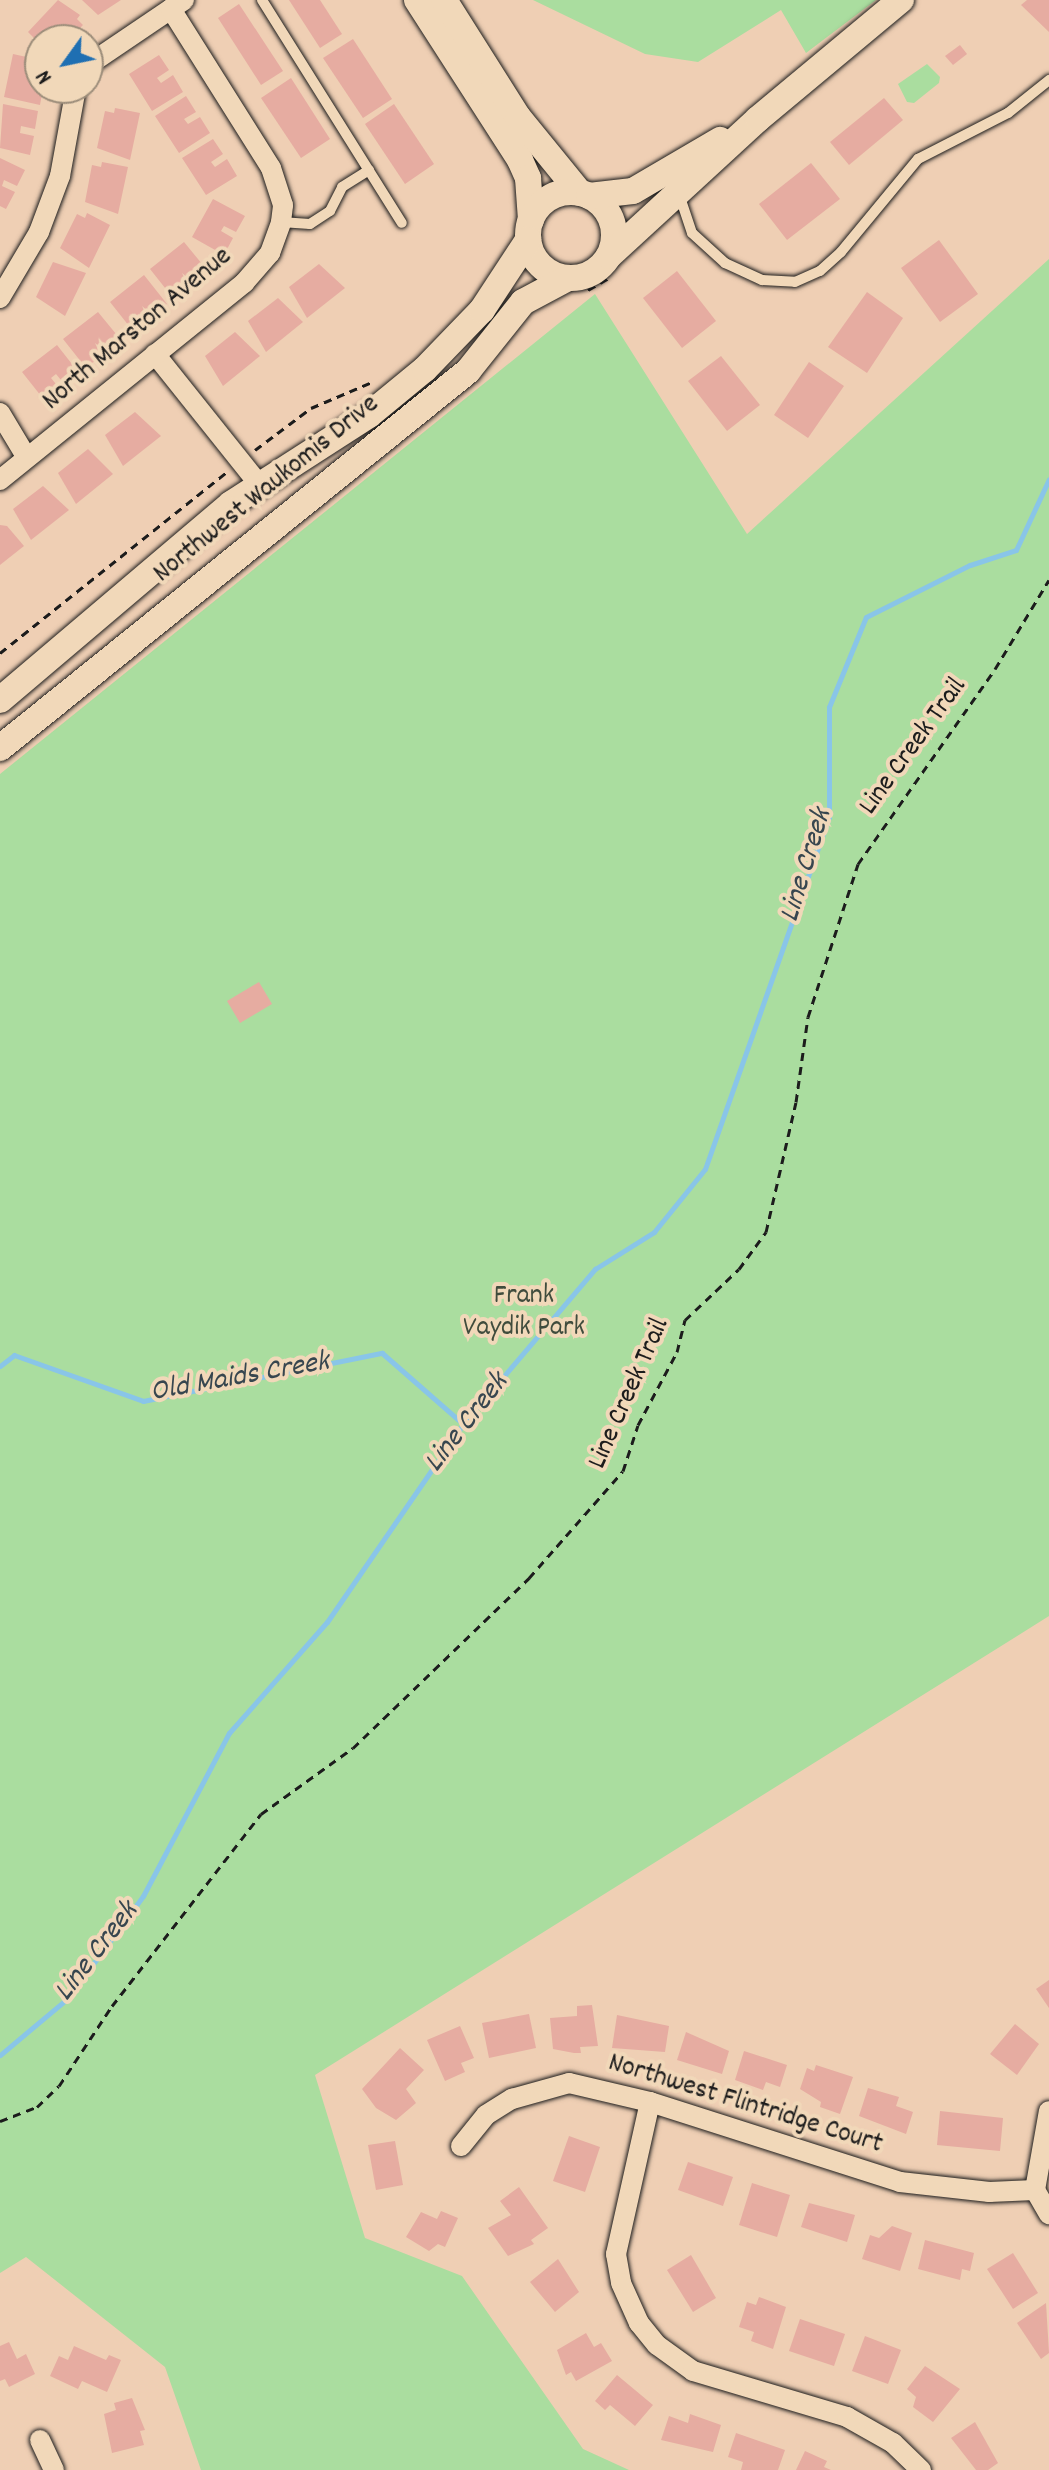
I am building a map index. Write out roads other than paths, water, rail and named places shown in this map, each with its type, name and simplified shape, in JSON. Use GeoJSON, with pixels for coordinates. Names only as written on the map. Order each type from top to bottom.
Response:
{"type":"FeatureCollection","features":[{"type":"Feature","properties":{"kind":"main road"},"geometry":{"type":"LineString","coordinates":[[417,0],[520,160],[528,178],[530,230],[541,266],[568,278],[587,276],[758,119],[901,0]]}},
{"type":"Feature","properties":{"kind":"main road"},"geometry":{"type":"LineString","coordinates":[[444,0],[518,117],[584,195],[610,218],[614,237],[609,256]]}},
{"type":"Feature","properties":{"kind":"main road"},"geometry":{"type":"LineString","coordinates":[[530,230],[550,198],[633,191],[758,119]]}},
{"type":"Feature","properties":{"kind":"main road","name":"Northwest Waukomis Drive"},"geometry":{"type":"LineString","coordinates":[[0,700],[258,483],[369,415],[425,369],[482,310],[530,230]]}},
{"type":"Feature","properties":{"kind":"main road","name":"Northwest Waukomis Drive"},"geometry":{"type":"LineString","coordinates":[[0,748],[468,371],[523,302],[568,278]]}},
{"type":"Feature","properties":{"kind":"street"},"geometry":{"type":"LineString","coordinates":[[104,54],[177,4],[271,168],[282,213]]}},
{"type":"Feature","properties":{"kind":"street"},"geometry":{"type":"LineString","coordinates":[[0,298],[39,232],[60,176],[73,104]]}},
{"type":"Feature","properties":{"kind":"street","name":"North Marston Avenue"},"geometry":{"type":"LineString","coordinates":[[0,480],[244,283],[270,253],[282,213]]}},
{"type":"Feature","properties":{"kind":"street"},"geometry":{"type":"LineString","coordinates":[[155,354],[258,483]]}},
{"type":"Feature","properties":{"kind":"street"},"geometry":{"type":"LineString","coordinates":[[0,413],[27,458]]}},
{"type":"Feature","properties":{"kind":"street","name":"Northwest Flintridge Court"},"geometry":{"type":"LineString","coordinates":[[461,2146],[486,2115],[554,2085],[569,2083],[650,2102],[900,2182],[959,2190],[1035,2190]]}},
{"type":"Feature","properties":{"kind":"street"},"geometry":{"type":"LineString","coordinates":[[650,2102],[616,2254],[621,2283],[639,2323],[657,2345],[693,2371],[847,2417],[893,2443],[921,2470]]}},
{"type":"Feature","properties":{"kind":"street"},"geometry":{"type":"LineString","coordinates":[[1049,2111],[1035,2190],[1049,2214]]}},
{"type":"Feature","properties":{"kind":"street"},"geometry":{"type":"LineString","coordinates":[[40,2440],[54,2470]]}},
{"type":"Feature","properties":{"kind":"lane"},"geometry":{"type":"LineString","coordinates":[[262,0],[402,223]]}},
{"type":"Feature","properties":{"kind":"lane"},"geometry":{"type":"LineString","coordinates":[[679,194],[692,233],[725,263],[762,280],[795,282],[820,271],[841,252],[918,159],[1008,113],[1049,80]]}},
{"type":"Feature","properties":{"kind":"lane"},"geometry":{"type":"LineString","coordinates":[[282,213],[310,224],[330,211],[342,187],[369,170]]}},
{"type":"Feature","properties":{"kind":"waterway","name":"Line Creek"},"geometry":{"type":"LineString","coordinates":[[0,2055],[68,1998],[143,1896],[229,1733],[327,1622],[463,1424],[595,1269],[654,1232],[705,1169],[829,817],[829,707],[866,617],[970,565],[1016,550],[1049,479]]}},
{"type":"Feature","properties":{"kind":"waterway","name":"Old Maids Creek"},"geometry":{"type":"LineString","coordinates":[[0,1366],[14,1355],[143,1401],[382,1353],[463,1424]]}},
{"type":"Feature","properties":{"kind":"park label","name":"Frank Vaydik Park"},"geometry":{"type":"Point","coordinates":[524,1313]}}]}
